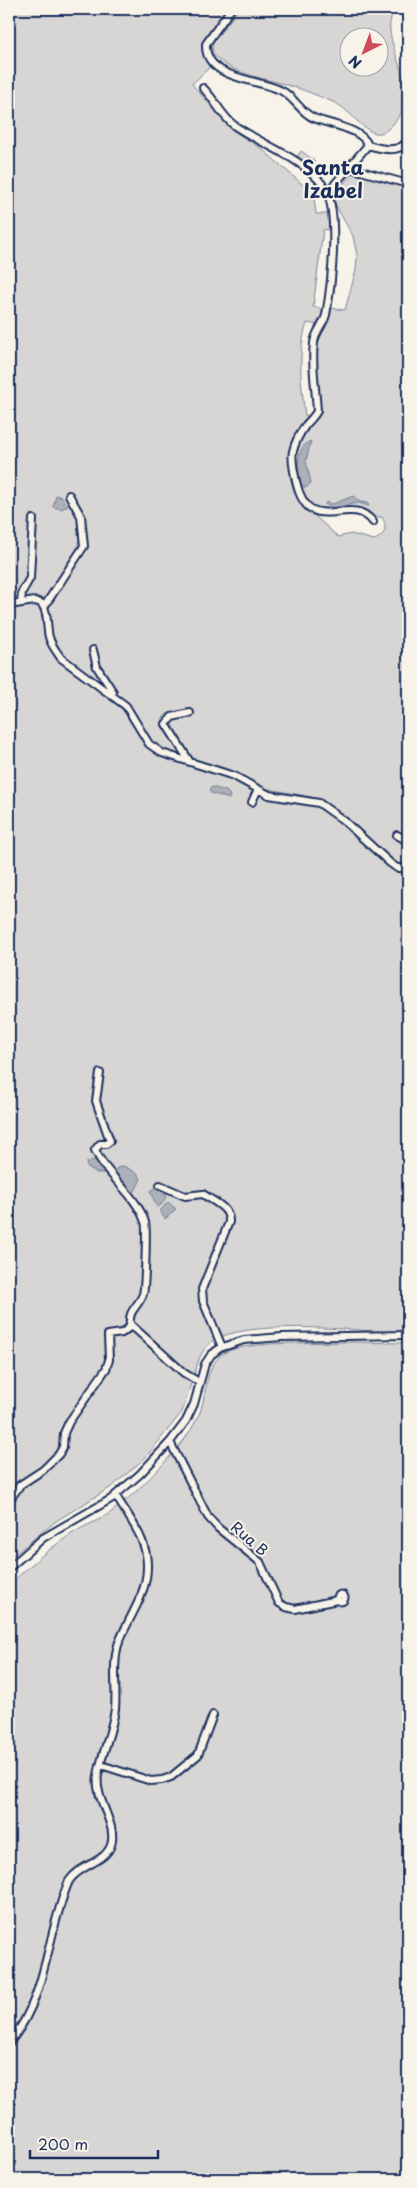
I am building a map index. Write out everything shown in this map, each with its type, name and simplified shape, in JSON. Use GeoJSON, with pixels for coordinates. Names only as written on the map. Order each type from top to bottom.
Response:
{"type":"FeatureCollection","features":[{"type":"Feature","properties":{"kind":"street"},"geometry":{"type":"LineString","coordinates":[[231,9],[206,44],[208,55],[213,63],[235,77],[277,88],[287,94],[310,117],[356,134],[365,139],[368,145]]}},
{"type":"Feature","properties":{"kind":"street"},"geometry":{"type":"LineString","coordinates":[[408,14],[408,37]]}},
{"type":"Feature","properties":{"kind":"street"},"geometry":{"type":"LineString","coordinates":[[203,88],[215,100],[228,120],[302,166],[316,177],[328,192],[334,232],[326,314],[316,334],[313,347],[317,411],[303,430],[293,450],[294,473],[301,498],[314,511],[325,514],[355,511],[366,514],[374,522]]}},
{"type":"Feature","properties":{"kind":"street"},"geometry":{"type":"LineString","coordinates":[[368,145],[398,148],[404,146],[408,140]]}},
{"type":"Feature","properties":{"kind":"street"},"geometry":{"type":"LineString","coordinates":[[328,192],[368,145]]}},
{"type":"Feature","properties":{"kind":"street"},"geometry":{"type":"LineString","coordinates":[[350,168],[408,184]]}},
{"type":"Feature","properties":{"kind":"street"},"geometry":{"type":"LineString","coordinates":[[44,607],[84,546],[80,511],[69,495]]}},
{"type":"Feature","properties":{"kind":"street"},"geometry":{"type":"LineString","coordinates":[[20,603],[22,592],[30,578],[33,519]]}},
{"type":"Feature","properties":{"kind":"street"},"geometry":{"type":"LineString","coordinates":[[9,605],[38,602],[44,607],[49,639],[54,649],[74,668],[116,698],[131,713],[149,744],[154,749],[234,776],[258,790],[275,796],[319,803],[343,820],[390,863],[397,868],[408,868]]}},
{"type":"Feature","properties":{"kind":"street"},"geometry":{"type":"LineString","coordinates":[[93,650],[97,667],[116,698]]}},
{"type":"Feature","properties":{"kind":"street"},"geometry":{"type":"LineString","coordinates":[[190,713],[172,717],[166,724],[190,762]]}},
{"type":"Feature","properties":{"kind":"street"},"geometry":{"type":"LineString","coordinates":[[252,802],[258,790]]}},
{"type":"Feature","properties":{"kind":"street"},"geometry":{"type":"LineString","coordinates":[[398,835],[408,841]]}},
{"type":"Feature","properties":{"kind":"street"},"geometry":{"type":"LineString","coordinates":[[100,1073],[96,1101],[110,1141],[106,1144],[98,1145],[96,1150],[136,1205],[147,1227],[144,1290],[140,1302],[131,1312],[129,1322],[131,1326],[184,1373],[199,1382]]}},
{"type":"Feature","properties":{"kind":"street"},"geometry":{"type":"LineString","coordinates":[[160,1185],[185,1196],[202,1194],[227,1212],[229,1222],[204,1282],[202,1295],[222,1347]]}},
{"type":"Feature","properties":{"kind":"street"},"geometry":{"type":"LineString","coordinates":[[9,1501],[20,1485],[48,1466],[61,1450],[64,1433],[69,1422],[106,1369],[108,1335],[122,1333],[131,1326]]}},
{"type":"Feature","properties":{"kind":"street"},"geometry":{"type":"LineString","coordinates":[[9,1568],[42,1538],[116,1496],[170,1442],[190,1412],[208,1360],[222,1347],[244,1340],[282,1336],[408,1335]]}},
{"type":"Feature","properties":{"kind":"street","name":"Rua B"},"geometry":{"type":"LineString","coordinates":[[170,1442],[204,1511],[218,1528],[260,1562],[279,1603],[286,1608],[295,1609],[338,1600]]}},
{"type":"Feature","properties":{"kind":"street"},"geometry":{"type":"LineString","coordinates":[[9,2043],[24,2022],[36,1994],[69,1881],[79,1870],[102,1857],[110,1846],[111,1832],[98,1795],[98,1778],[113,1723],[118,1645],[143,1590],[148,1568],[147,1555],[141,1537],[116,1496]]}},
{"type":"Feature","properties":{"kind":"street"},"geometry":{"type":"LineString","coordinates":[[101,1765],[151,1781],[162,1780],[171,1776],[198,1755],[213,1715]]}},
{"type":"Feature","properties":{"kind":"shaded area"},"geometry":{"type":"Polygon","coordinates":[[[9,9],[157,9],[193,16],[194,9],[229,9],[202,45],[203,55],[211,66],[192,84],[231,129],[262,149],[310,191],[314,197],[316,214],[329,214],[331,229],[323,230],[313,307],[325,309],[319,325],[307,323],[302,346],[302,392],[305,415],[309,416],[292,440],[289,452],[291,480],[301,503],[338,537],[351,534],[374,540],[383,534],[385,524],[382,517],[373,517],[363,509],[322,511],[308,504],[300,490],[295,460],[296,449],[317,416],[316,342],[330,308],[345,310],[356,270],[357,255],[353,236],[333,197],[352,173],[408,187],[408,866],[394,864],[352,824],[316,798],[264,788],[224,768],[191,759],[169,724],[172,720],[191,714],[191,709],[167,714],[162,719],[163,725],[184,757],[164,751],[154,745],[132,708],[125,701],[62,653],[53,636],[48,608],[83,553],[86,540],[86,526],[81,510],[70,491],[66,495],[79,526],[79,539],[70,563],[43,601],[36,597],[9,600],[9,9]]]}},
{"type":"Feature","properties":{"kind":"shaded area"},"geometry":{"type":"Polygon","coordinates":[[[239,9],[398,9],[391,17],[390,28],[404,84],[406,97],[403,109],[388,129],[376,133],[366,128],[333,102],[299,88],[238,71],[220,61],[213,54],[212,43],[239,9]]]}},
{"type":"Feature","properties":{"kind":"shaded area"},"geometry":{"type":"Polygon","coordinates":[[[301,151],[315,161],[308,170],[295,160],[301,151]]]}},
{"type":"Feature","properties":{"kind":"shaded area"},"geometry":{"type":"Polygon","coordinates":[[[311,441],[306,461],[311,483],[306,488],[301,485],[299,480],[298,460],[302,448],[311,441]]]}},
{"type":"Feature","properties":{"kind":"shaded area"},"geometry":{"type":"Polygon","coordinates":[[[56,495],[61,497],[68,506],[61,509],[53,507],[56,495]]]}},
{"type":"Feature","properties":{"kind":"shaded area"},"geometry":{"type":"Polygon","coordinates":[[[353,496],[360,502],[368,503],[369,506],[358,503],[333,508],[325,504],[326,502],[333,504],[353,496]]]}},
{"type":"Feature","properties":{"kind":"shaded area"},"geometry":{"type":"Polygon","coordinates":[[[35,605],[41,609],[46,641],[54,655],[122,709],[147,746],[154,753],[220,774],[265,796],[319,806],[329,811],[399,871],[408,871],[408,1330],[391,1332],[325,1328],[273,1328],[228,1334],[213,1341],[204,1349],[199,1359],[182,1412],[146,1457],[113,1486],[56,1521],[9,1559],[9,608],[35,605]]]}},
{"type":"Feature","properties":{"kind":"shaded area"},"geometry":{"type":"Polygon","coordinates":[[[212,787],[226,791],[230,795],[229,799],[211,793],[209,790],[212,787]]]}},
{"type":"Feature","properties":{"kind":"shaded area"},"geometry":{"type":"Polygon","coordinates":[[[94,1160],[99,1162],[104,1170],[103,1173],[97,1173],[86,1166],[87,1162],[94,1160]]]}},
{"type":"Feature","properties":{"kind":"shaded area"},"geometry":{"type":"Polygon","coordinates":[[[124,1166],[138,1174],[141,1179],[132,1193],[115,1172],[117,1168],[124,1166]]]}},
{"type":"Feature","properties":{"kind":"shaded area"},"geometry":{"type":"Polygon","coordinates":[[[157,1187],[167,1196],[161,1205],[157,1207],[150,1191],[157,1187]]]}},
{"type":"Feature","properties":{"kind":"shaded area"},"geometry":{"type":"Polygon","coordinates":[[[168,1202],[176,1209],[165,1219],[160,1211],[168,1202]]]}},
{"type":"Feature","properties":{"kind":"shaded area"},"geometry":{"type":"Polygon","coordinates":[[[408,1343],[408,2179],[9,2179],[9,1585],[64,1539],[119,1506],[162,1465],[188,1435],[203,1404],[210,1370],[219,1357],[226,1352],[236,1348],[268,1344],[408,1343]]]}},
{"type":"Feature","properties":{"kind":"district","name":"Santa Izabel"},"geometry":{"type":"Point","coordinates":[333,178]}}]}
